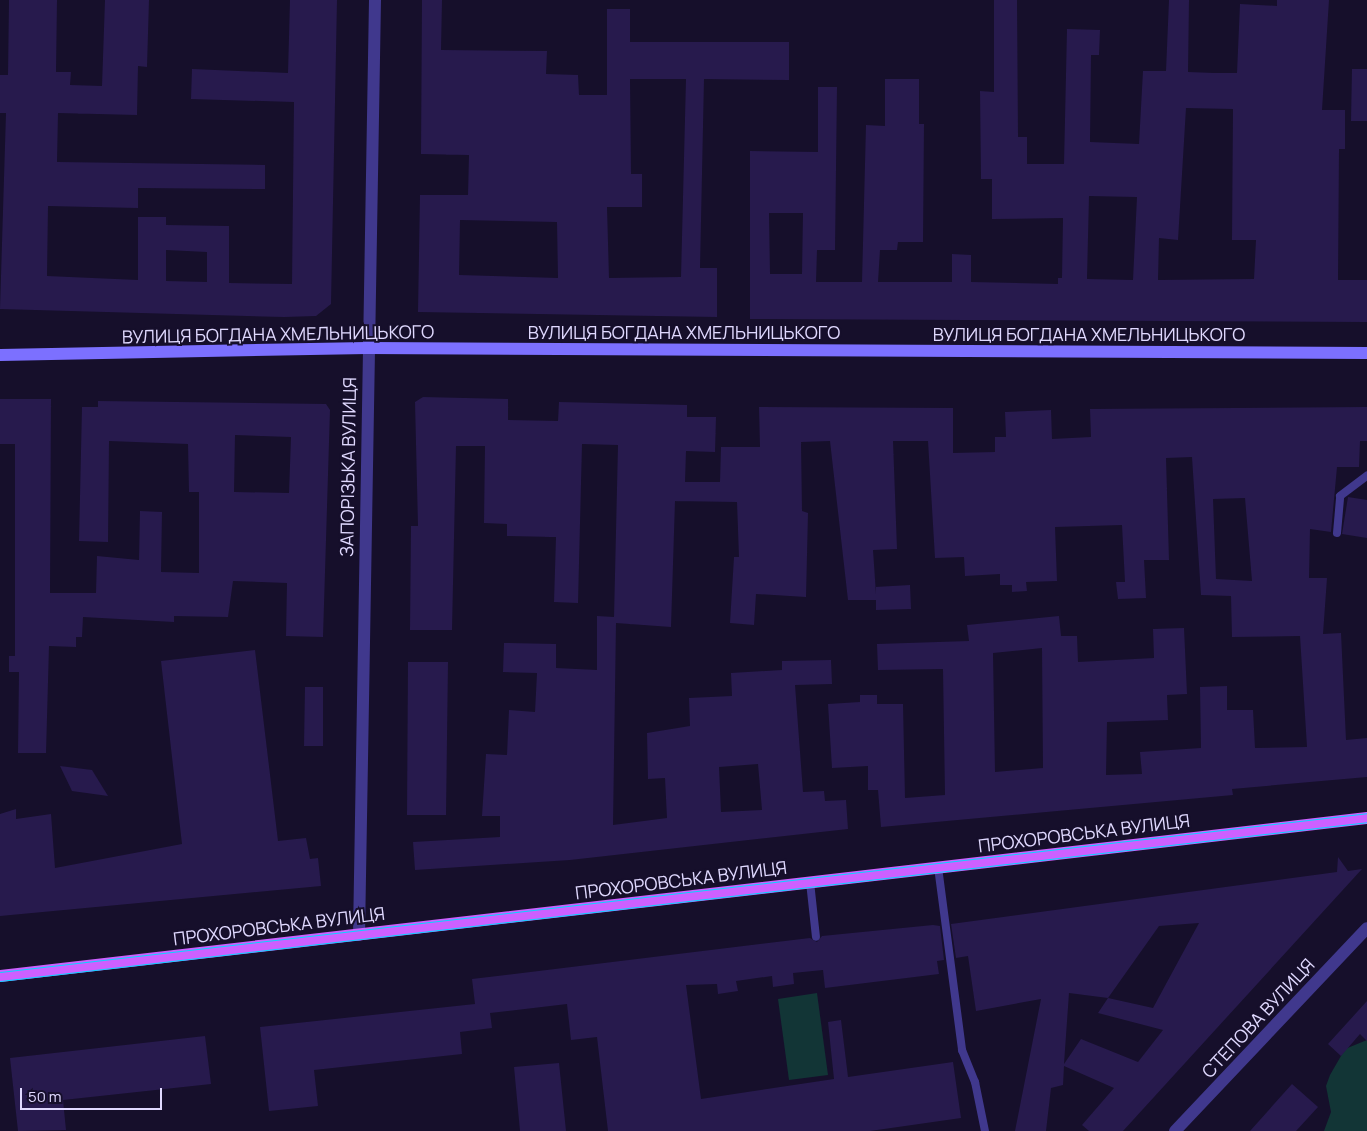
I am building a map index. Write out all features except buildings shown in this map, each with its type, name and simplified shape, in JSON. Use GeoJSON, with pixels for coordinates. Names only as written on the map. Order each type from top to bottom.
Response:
{"type":"FeatureCollection","features":[{"type":"Feature","properties":{"kind":"main road","name":"ВУЛИЦЯ БОГДАНА ХМЕЛЬНИЦЬКОГО"},"geometry":{"type":"LineString","coordinates":[[0,355],[367,348],[1367,353]]}},
{"type":"Feature","properties":{"kind":"main road","name":"ПРОХОРОВСЬКА ВУЛИЦЯ"},"geometry":{"type":"LineString","coordinates":[[0,976],[1367,818]]}},
{"type":"Feature","properties":{"kind":"street","name":"ЗАПОРІЗЬКА ВУЛИЦЯ"},"geometry":{"type":"LineString","coordinates":[[358,935],[367,348],[375,0]]}},
{"type":"Feature","properties":{"kind":"street","name":"СТЕПОВА ВУЛИЦЯ"},"geometry":{"type":"LineString","coordinates":[[1176,1131],[1367,928]]}},
{"type":"Feature","properties":{"kind":"lane"},"geometry":{"type":"LineString","coordinates":[[1337,533],[1340,496],[1367,476]]}},
{"type":"Feature","properties":{"kind":"lane"},"geometry":{"type":"LineString","coordinates":[[938,867],[962,1050],[975,1082],[985,1131]]}},
{"type":"Feature","properties":{"kind":"lane"},"geometry":{"type":"LineString","coordinates":[[810,882],[816,937]]}},
{"type":"Feature","properties":{"kind":"green space"},"geometry":{"type":"Polygon","coordinates":[[[817,993],[828,1075],[789,1080],[778,999],[817,993]]]}},
{"type":"Feature","properties":{"kind":"green space"},"geometry":{"type":"Polygon","coordinates":[[[1367,1040],[1367,1131],[1324,1131],[1331,1112],[1326,1086],[1330,1075],[1345,1049],[1367,1040]]]}},
{"type":"Feature","properties":{"kind":"tram line"},"geometry":{"type":"LineString","coordinates":[[0,972],[1367,813]]}},
{"type":"Feature","properties":{"kind":"tram line"},"geometry":{"type":"LineString","coordinates":[[0,981],[1367,822]]}}]}
